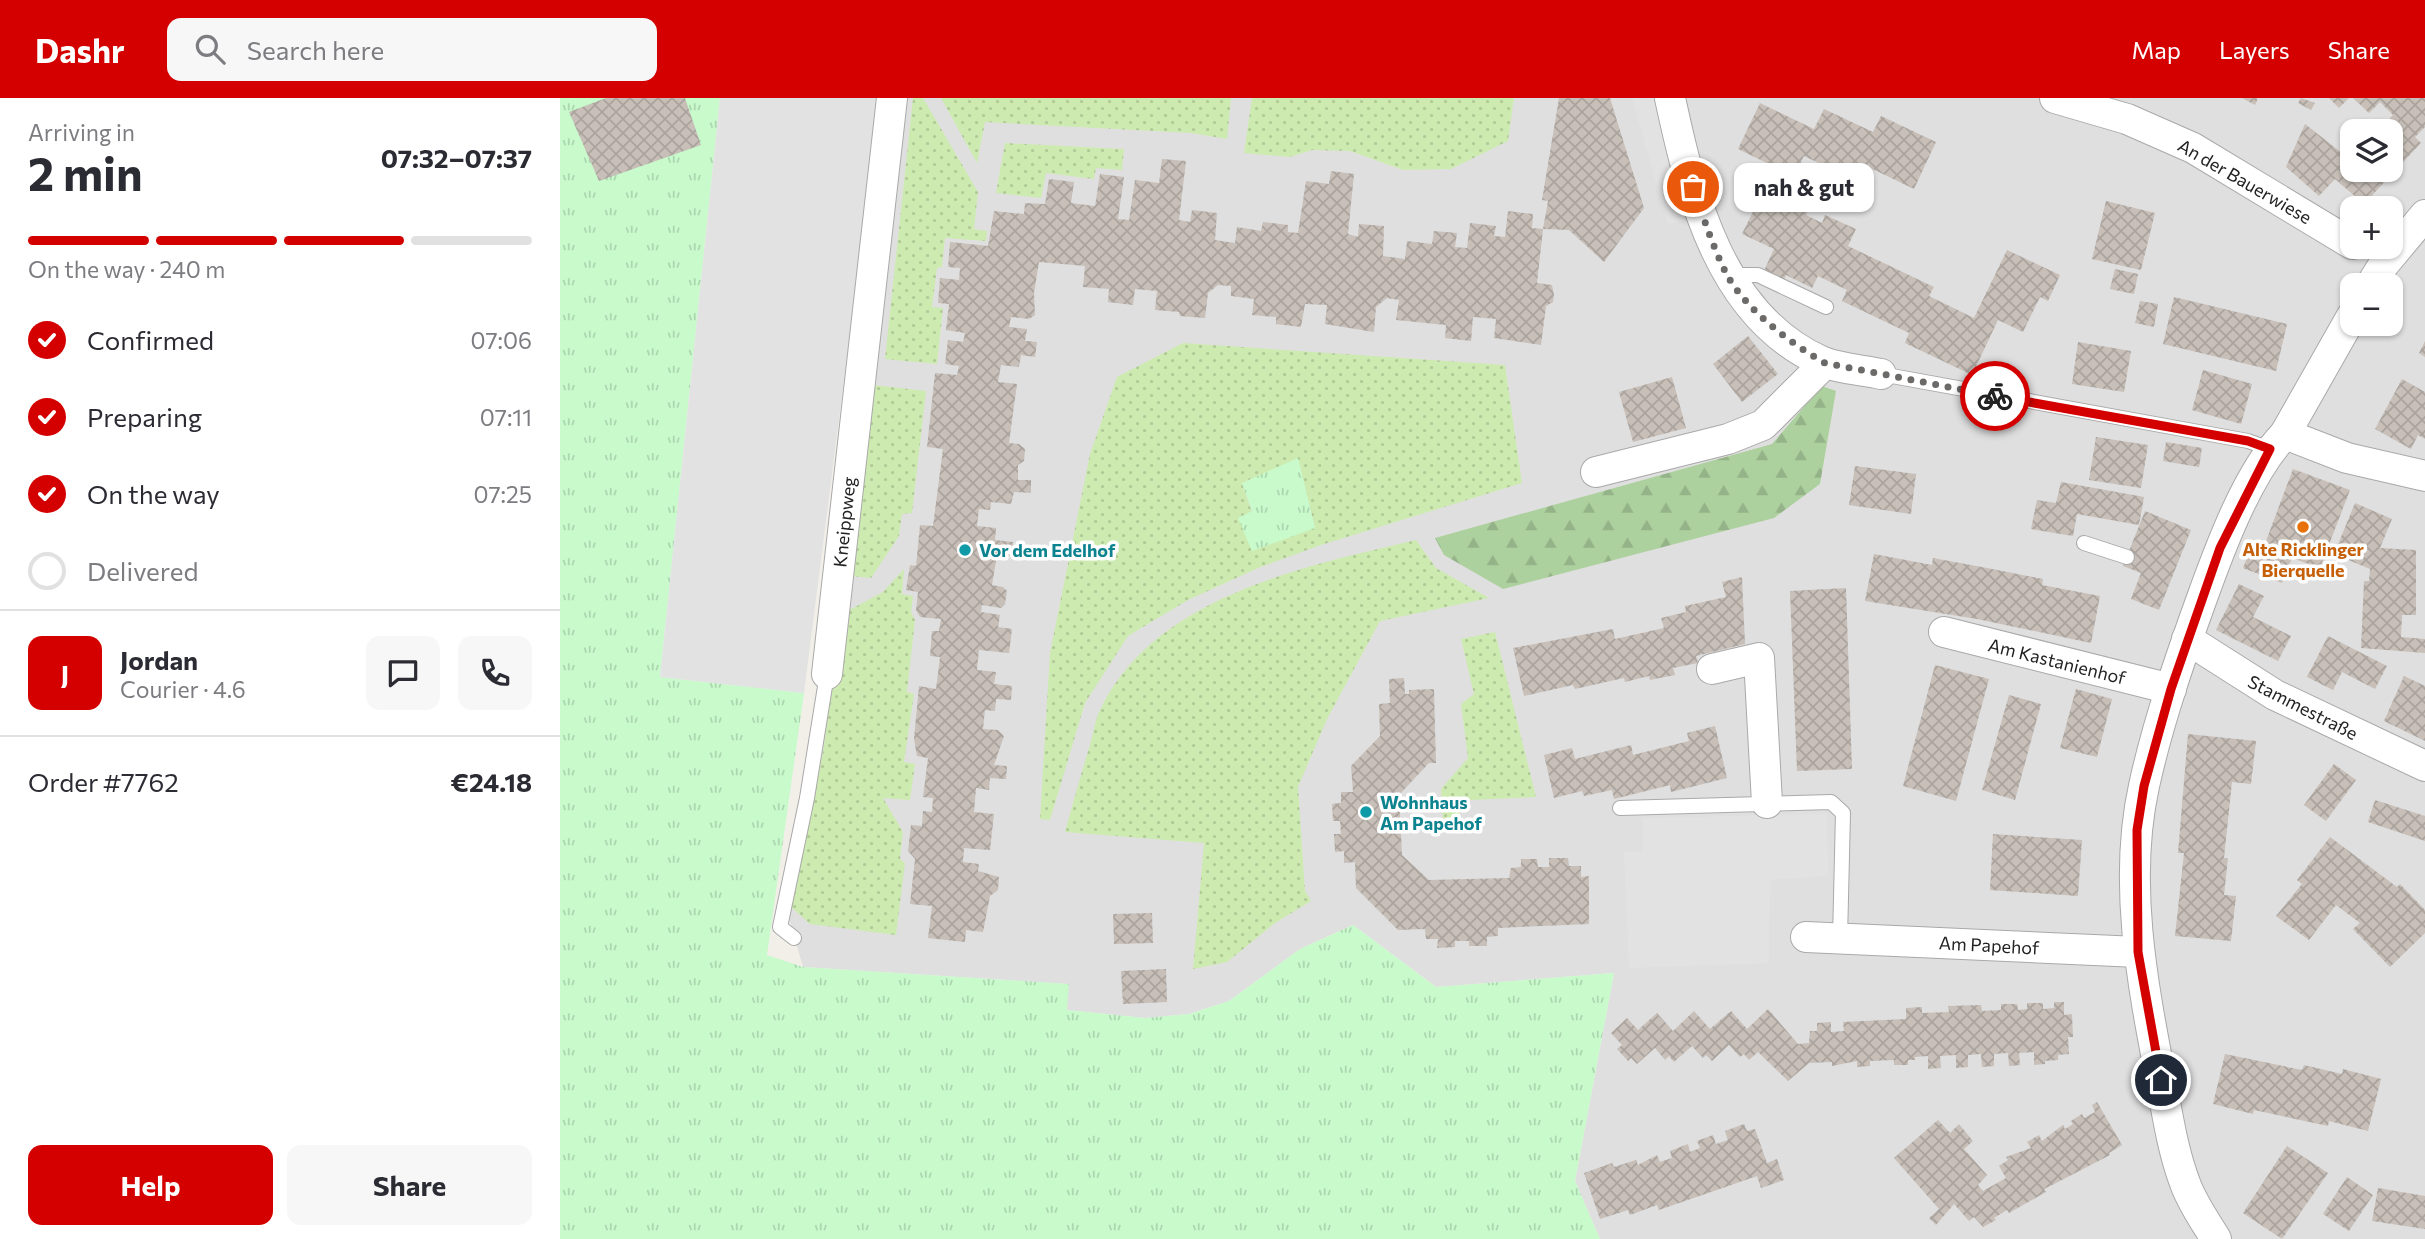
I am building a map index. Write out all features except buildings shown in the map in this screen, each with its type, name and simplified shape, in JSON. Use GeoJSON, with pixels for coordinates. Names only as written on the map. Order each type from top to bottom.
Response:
{"type":"FeatureCollection","features":[{"type":"Feature","properties":{"kind":"street","name":"Kneippweg"},"geometry":{"type":"LineString","coordinates":[[827,674],[892,98]]}},
{"type":"Feature","properties":{"kind":"street"},"geometry":{"type":"LineString","coordinates":[[1670,98],[1684,160],[1727,275],[1769,325],[1825,363],[1881,374]]}},
{"type":"Feature","properties":{"kind":"street","name":"An der Bauerwiese"},"geometry":{"type":"LineString","coordinates":[[2055,98],[2127,120],[2193,148],[2340,237]]}},
{"type":"Feature","properties":{"kind":"street"},"geometry":{"type":"LineString","coordinates":[[2379,273],[2425,215]]}},
{"type":"Feature","properties":{"kind":"street","name":"An der Bauerwiese"},"geometry":{"type":"LineString","coordinates":[[2364,259],[2375,273]]}},
{"type":"Feature","properties":{"kind":"street"},"geometry":{"type":"LineString","coordinates":[[2216,1239],[2185,1185],[2174,1147],[2138,952],[2137,830],[2144,786],[2171,689],[2220,548],[2277,442],[2340,336]]}},
{"type":"Feature","properties":{"kind":"street"},"geometry":{"type":"LineString","coordinates":[[1596,472],[1728,439],[1763,425],[1825,363]]}},
{"type":"Feature","properties":{"kind":"street"},"geometry":{"type":"LineString","coordinates":[[2277,442],[2425,476]]}},
{"type":"Feature","properties":{"kind":"street","name":"Am Kastanienhof"},"geometry":{"type":"LineString","coordinates":[[1944,632],[2171,689]]}},
{"type":"Feature","properties":{"kind":"street","name":"Stammestraße"},"geometry":{"type":"LineString","coordinates":[[2187,639],[2276,695],[2425,766]]}},
{"type":"Feature","properties":{"kind":"street"},"geometry":{"type":"LineString","coordinates":[[1712,668],[1759,658],[1767,803]]}},
{"type":"Feature","properties":{"kind":"street","name":"Am Papehof"},"geometry":{"type":"LineString","coordinates":[[1807,937],[2138,952]]}},
{"type":"Feature","properties":{"kind":"lane"},"geometry":{"type":"LineString","coordinates":[[1727,275],[1758,275],[1826,307]]}},
{"type":"Feature","properties":{"kind":"lane"},"geometry":{"type":"LineString","coordinates":[[1881,374],[2248,441],[2277,442]]}},
{"type":"Feature","properties":{"kind":"lane"},"geometry":{"type":"LineString","coordinates":[[2084,542],[2127,556]]}},
{"type":"Feature","properties":{"kind":"lane","name":"Kneippweg"},"geometry":{"type":"LineString","coordinates":[[794,938],[780,927],[807,798],[827,674]]}},
{"type":"Feature","properties":{"kind":"lane"},"geometry":{"type":"LineString","coordinates":[[1620,808],[1831,802],[1843,813],[1840,939]]}},
{"type":"Feature","properties":{"kind":"shaded area"},"geometry":{"type":"Polygon","coordinates":[[[720,98],[880,98],[804,693],[660,677],[720,98]]]}},
{"type":"Feature","properties":{"kind":"shaded area"},"geometry":{"type":"Polygon","coordinates":[[[904,98],[2425,98],[2425,1239],[1600,1239],[1575,1181],[1614,973],[1436,987],[1353,925],[1300,949],[1229,1001],[1189,1014],[1145,1018],[1066,1010],[1068,984],[803,967],[786,908],[904,98]]]}},
{"type":"Feature","properties":{"kind":"shaded area"},"geometry":{"type":"Polygon","coordinates":[[[1632,98],[1657,98],[1690,220],[1668,224],[1632,98]]]}},
{"type":"Feature","properties":{"kind":"shaded area"},"geometry":{"type":"Polygon","coordinates":[[[1827,814],[1828,876],[1770,880],[1769,963],[1629,968],[1624,852],[1643,852],[1643,818],[1827,814]]]}},
{"type":"Feature","properties":{"kind":"green space"},"geometry":{"type":"Polygon","coordinates":[[[560,98],[720,98],[660,677],[804,693],[767,955],[803,967],[1069,984],[1067,1010],[1145,1018],[1189,1014],[1229,1001],[1300,949],[1353,925],[1436,987],[1614,973],[1575,1181],[1600,1239],[560,1239],[560,98]]]}},
{"type":"Feature","properties":{"kind":"green space"},"geometry":{"type":"Polygon","coordinates":[[[913,98],[923,98],[978,192],[974,229],[987,231],[986,241],[945,238],[942,267],[937,268],[932,307],[943,308],[937,364],[885,359],[913,98]]]}},
{"type":"Feature","properties":{"kind":"green space"},"geometry":{"type":"Polygon","coordinates":[[[941,98],[1231,98],[1227,139],[1191,133],[985,122],[977,163],[941,98]]]}},
{"type":"Feature","properties":{"kind":"green space"},"geometry":{"type":"Polygon","coordinates":[[[1252,98],[1514,98],[1508,141],[1451,169],[1403,170],[1350,151],[1312,150],[1290,157],[1244,153],[1252,98]]]}},
{"type":"Feature","properties":{"kind":"green space"},"geometry":{"type":"Polygon","coordinates":[[[1005,143],[1124,149],[1122,170],[1096,168],[1094,179],[1046,173],[1041,198],[996,193],[1005,143]]]}},
{"type":"Feature","properties":{"kind":"green space"},"geometry":{"type":"Polygon","coordinates":[[[1183,343],[1505,365],[1522,483],[1321,545],[1258,568],[1188,600],[1128,636],[1085,703],[1050,820],[1040,819],[1050,653],[1090,454],[1117,377],[1183,343]],[[1298,460],[1242,483],[1252,512],[1238,518],[1315,528],[1298,460]]]}},
{"type":"Feature","properties":{"kind":"green space"},"geometry":{"type":"Polygon","coordinates":[[[873,385],[926,391],[912,513],[902,514],[899,536],[871,578],[850,576],[873,385]]]}},
{"type":"Feature","properties":{"kind":"green space"},"geometry":{"type":"Polygon","coordinates":[[[1822,386],[1836,391],[1820,484],[1774,518],[1503,589],[1444,555],[1435,538],[1772,444],[1822,386]]]}},
{"type":"Feature","properties":{"kind":"green space"},"geometry":{"type":"Polygon","coordinates":[[[1298,458],[1315,528],[1252,551],[1238,518],[1252,511],[1242,483],[1298,458]]]}},
{"type":"Feature","properties":{"kind":"green space"},"geometry":{"type":"Polygon","coordinates":[[[1416,540],[1436,568],[1489,598],[1380,621],[1327,719],[1298,787],[1305,891],[1311,901],[1275,923],[1227,962],[1193,969],[1204,843],[1065,832],[1100,710],[1125,671],[1157,639],[1195,613],[1237,592],[1282,575],[1416,540]]]}},
{"type":"Feature","properties":{"kind":"green space"},"geometry":{"type":"Polygon","coordinates":[[[904,569],[902,594],[913,596],[911,612],[915,620],[907,692],[914,694],[904,762],[915,764],[910,800],[883,798],[903,832],[900,859],[905,863],[896,935],[810,924],[791,907],[823,752],[842,614],[883,592],[904,569]]]}},
{"type":"Feature","properties":{"kind":"green space"},"geometry":{"type":"Polygon","coordinates":[[[1495,632],[1536,797],[1469,800],[1457,817],[1443,819],[1441,789],[1468,758],[1461,704],[1474,694],[1461,639],[1495,632]]]}},
{"type":"Feature","properties":{"kind":"way so far"},"geometry":{"type":"LineString","coordinates":[[1693,187],[1727,275],[1769,325],[1807,353],[1825,363],[1995,396]]}},
{"type":"Feature","properties":{"kind":"place","name":"nah & gut"},"geometry":{"type":"Point","coordinates":[1693,187]}},
{"type":"Feature","properties":{"kind":"place","name":"Alte Ricklinger Bierquelle"},"geometry":{"type":"Point","coordinates":[2303,527]}},
{"type":"Feature","properties":{"kind":"place","name":"Vor dem Edelhof"},"geometry":{"type":"Point","coordinates":[965,550]}},
{"type":"Feature","properties":{"kind":"place","name":"Wohnhaus Am Papehof"},"geometry":{"type":"Point","coordinates":[1366,812]}},
{"type":"Feature","properties":{"kind":"route"},"geometry":{"type":"LineString","coordinates":[[1995,396],[2248,441],[2270,449],[2220,548],[2171,689],[2144,786],[2137,830],[2138,952],[2161,1080]]}}]}
